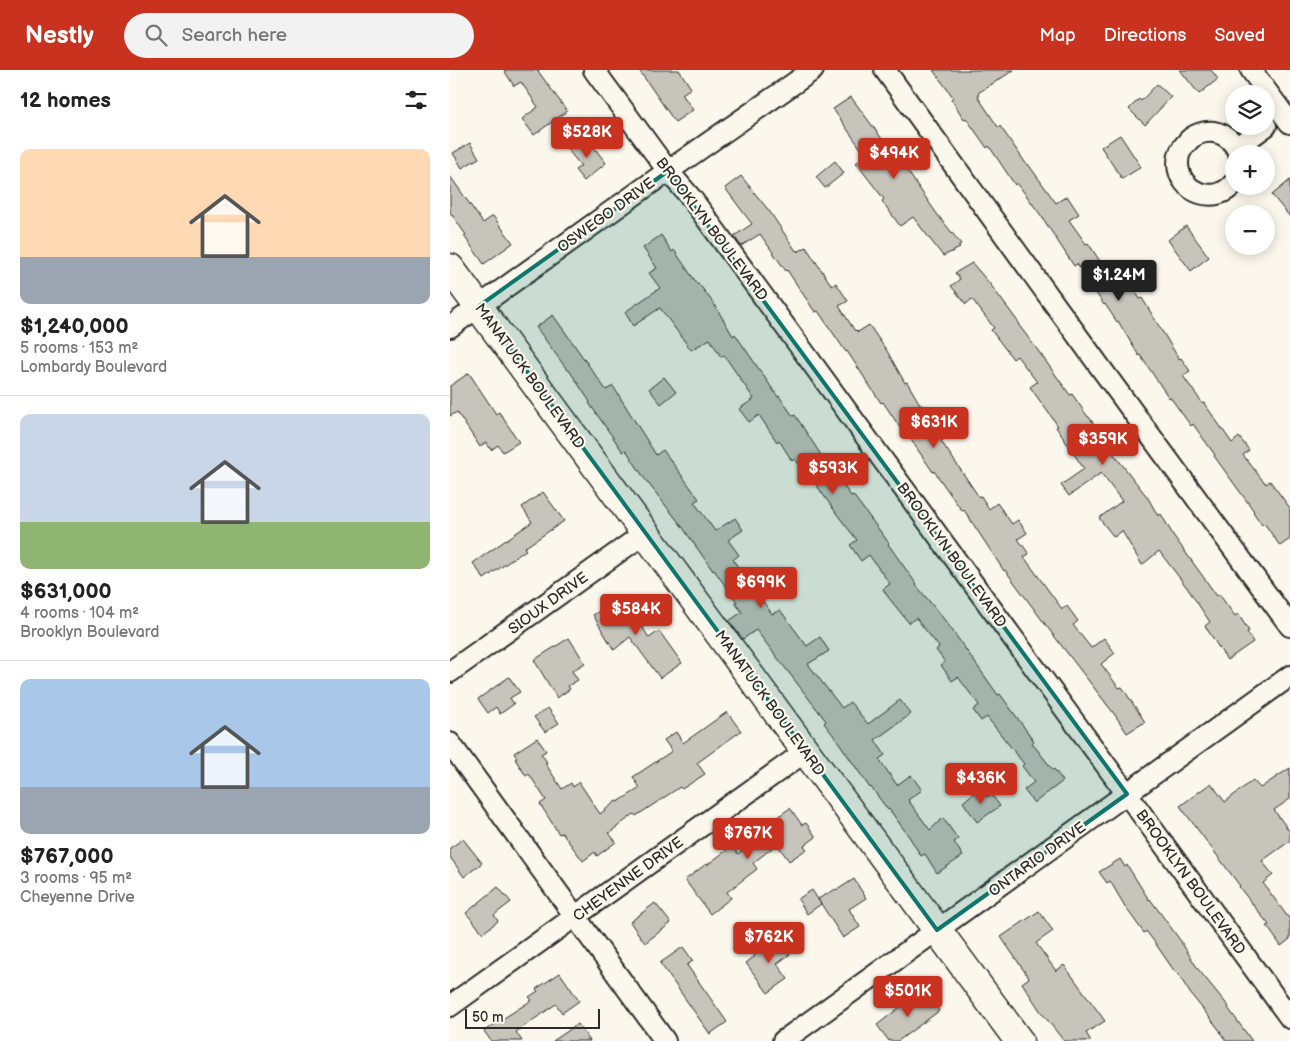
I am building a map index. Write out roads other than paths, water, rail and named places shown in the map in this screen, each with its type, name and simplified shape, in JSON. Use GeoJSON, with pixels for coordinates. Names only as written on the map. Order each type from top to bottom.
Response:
{"type":"FeatureCollection","features":[{"type":"Feature","properties":{"kind":"street","name":"BROOKLYN BOULEVARD"},"geometry":{"type":"LineString","coordinates":[[594,70],[668,171],[692,199],[1290,1018]]}},
{"type":"Feature","properties":{"kind":"street","name":"OSWEGO DRIVE"},"geometry":{"type":"LineString","coordinates":[[450,327],[813,70]]}},
{"type":"Feature","properties":{"kind":"street"},"geometry":{"type":"LineString","coordinates":[[885,70],[1290,626]]}},
{"type":"Feature","properties":{"kind":"street"},"geometry":{"type":"LineString","coordinates":[[1251,70],[1287,119],[1275,123]]}},
{"type":"Feature","properties":{"kind":"street"},"geometry":{"type":"LineString","coordinates":[[1225,190],[1220,193],[1205,195],[1193,191],[1183,181],[1178,159],[1182,148],[1193,136],[1202,133],[1214,132],[1227,137],[1234,145]]}},
{"type":"Feature","properties":{"kind":"street"},"geometry":{"type":"LineString","coordinates":[[1244,145],[1256,135]]}},
{"type":"Feature","properties":{"kind":"street","name":"MANATUCK BOULEVARD"},"geometry":{"type":"LineString","coordinates":[[450,268],[1019,1041]]}},
{"type":"Feature","properties":{"kind":"street","name":"SIOUX DRIVE"},"geometry":{"type":"LineString","coordinates":[[450,672],[645,533]]}},
{"type":"Feature","properties":{"kind":"street","name":"ONTARIO DRIVE"},"geometry":{"type":"LineString","coordinates":[[783,1041],[1290,676]]}},
{"type":"Feature","properties":{"kind":"street"},"geometry":{"type":"LineString","coordinates":[[450,743],[665,1041]]}},
{"type":"Feature","properties":{"kind":"street","name":"CHEYENNE DRIVE"},"geometry":{"type":"LineString","coordinates":[[450,1006],[806,752]]}}]}
